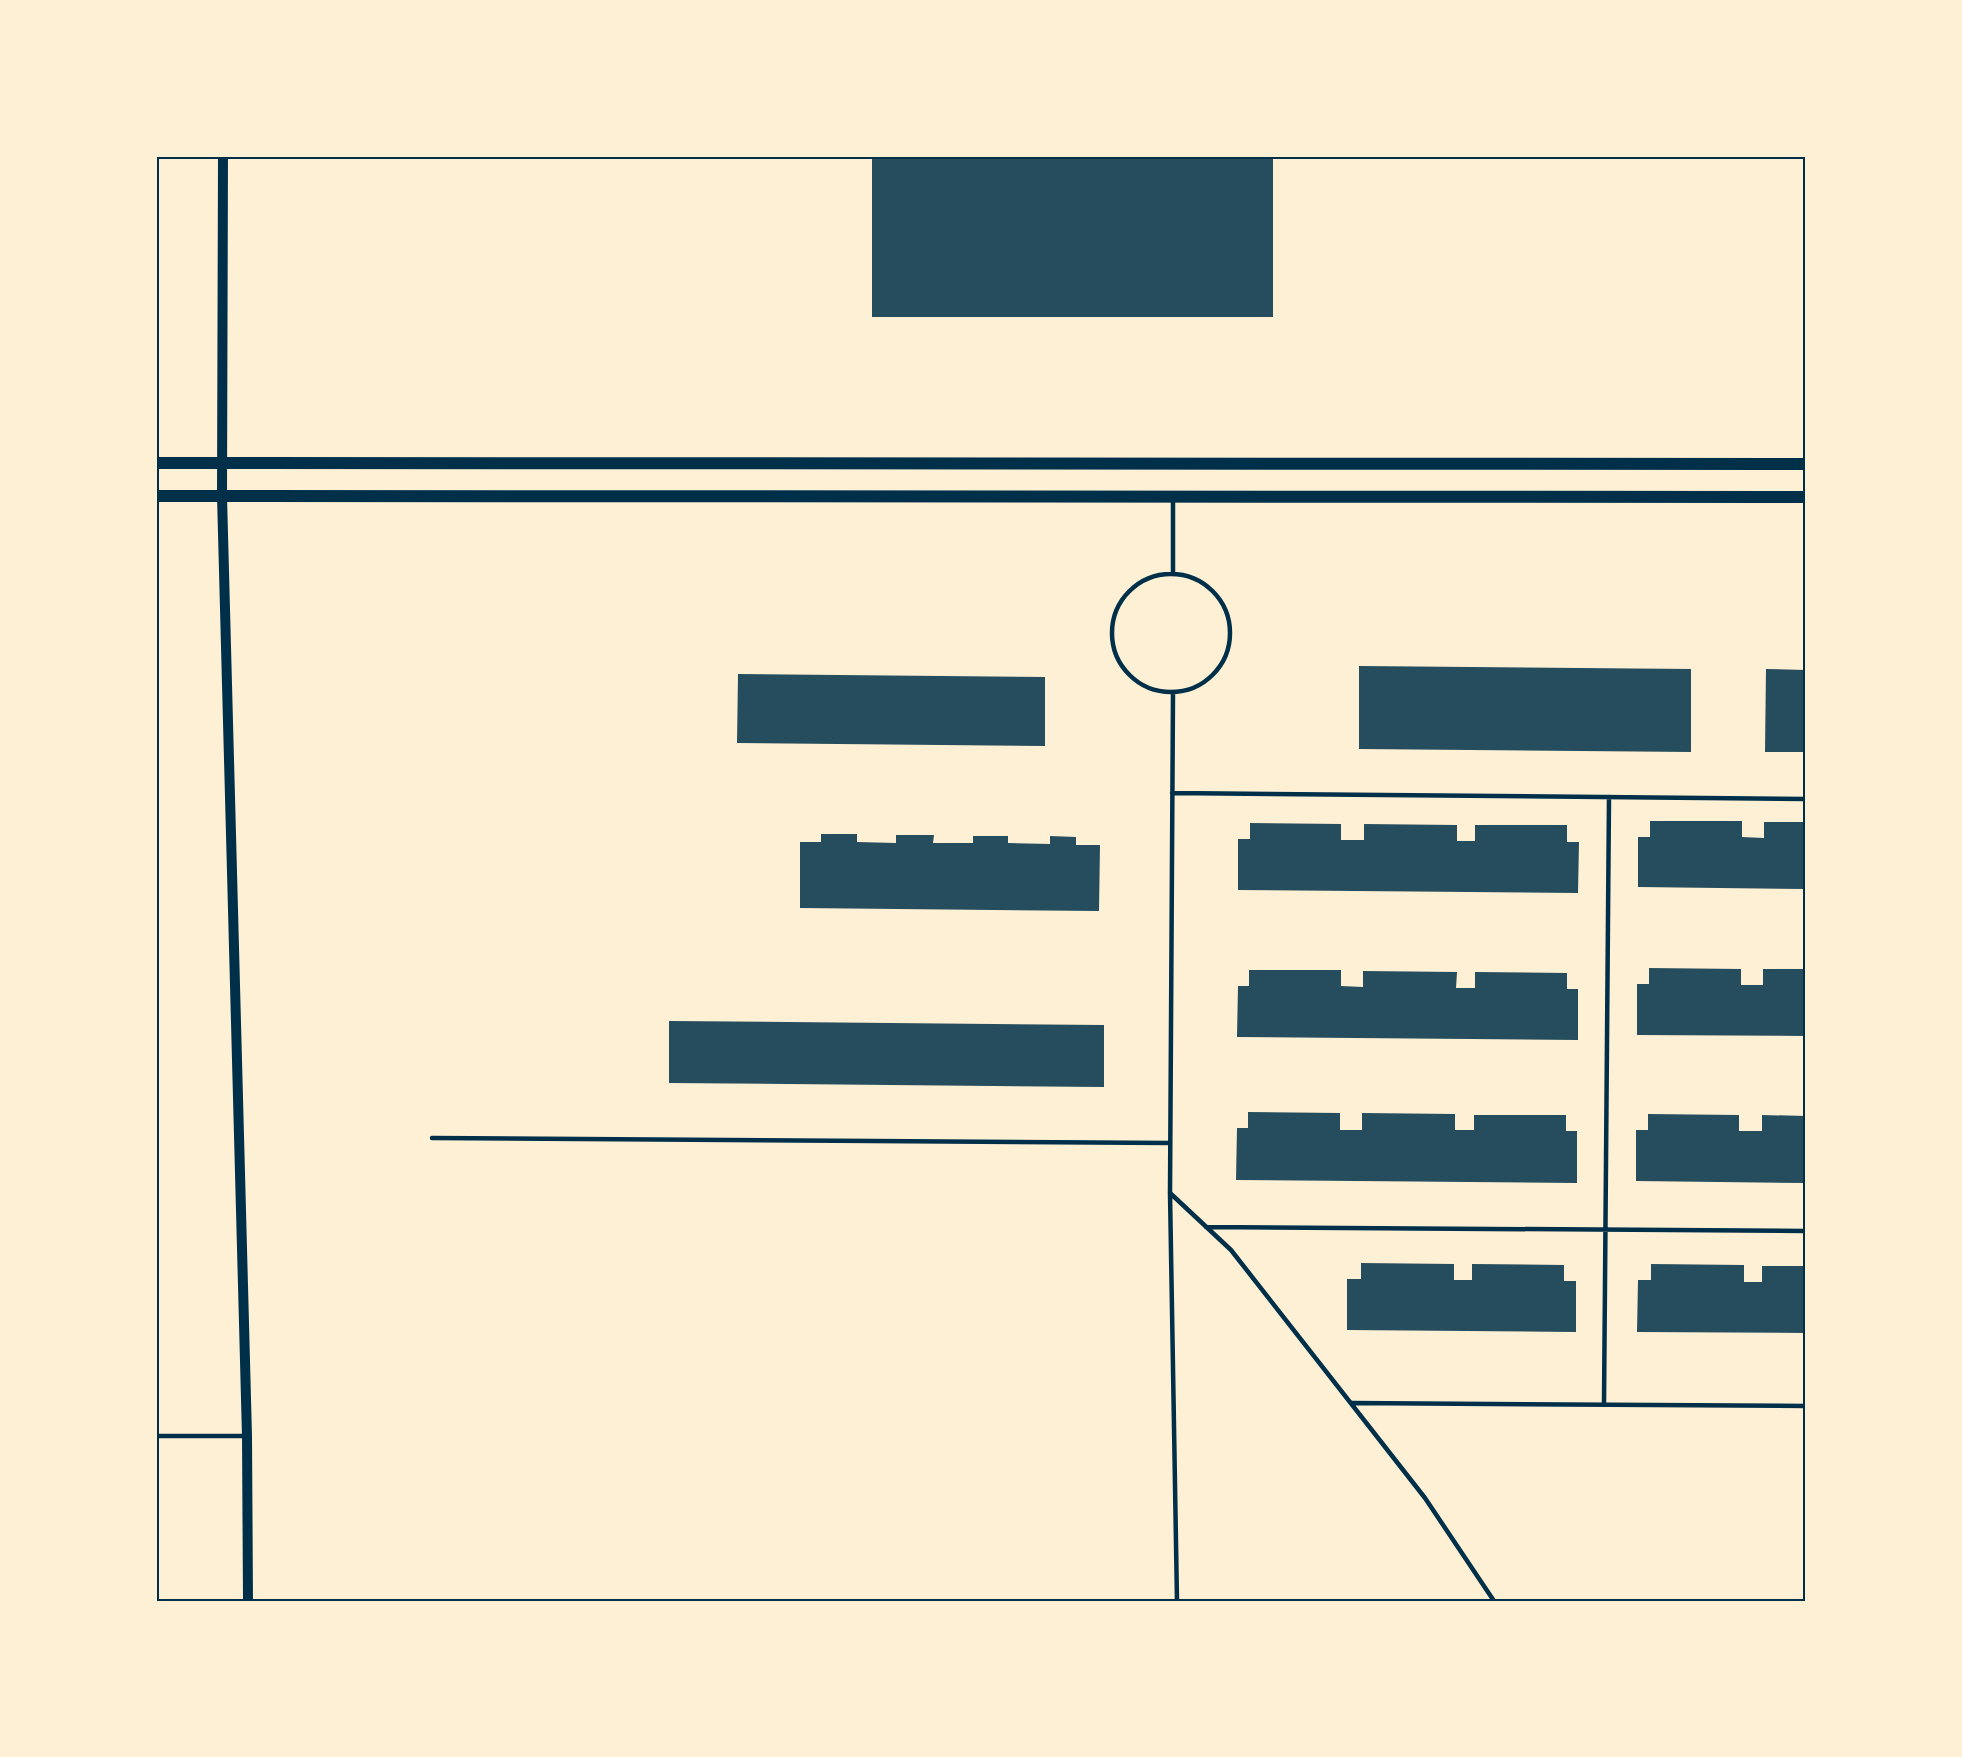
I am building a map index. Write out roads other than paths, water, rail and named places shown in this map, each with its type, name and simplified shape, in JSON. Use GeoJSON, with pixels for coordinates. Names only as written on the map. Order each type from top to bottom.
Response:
{"type":"FeatureCollection","features":[{"type":"Feature","properties":{"kind":"main road"},"geometry":{"type":"LineString","coordinates":[[156,463],[1806,464]]}},
{"type":"Feature","properties":{"kind":"main road"},"geometry":{"type":"LineString","coordinates":[[156,496],[1806,497]]}},
{"type":"Feature","properties":{"kind":"street"},"geometry":{"type":"LineString","coordinates":[[223,156],[222,496],[247,1436],[248,1601]]}},
{"type":"Feature","properties":{"kind":"lane"},"geometry":{"type":"LineString","coordinates":[[1173,497],[1173,574]]}},
{"type":"Feature","properties":{"kind":"lane"},"geometry":{"type":"LineString","coordinates":[[1161,574],[1197,579],[1211,589],[1222,603],[1229,620],[1230,637],[1224,659],[1210,678],[1197,687],[1173,692],[1149,688],[1134,681],[1114,654],[1111,637],[1112,620],[1119,604],[1130,590],[1144,580],[1161,574]]}},
{"type":"Feature","properties":{"kind":"lane"},"geometry":{"type":"LineString","coordinates":[[1173,692],[1170,1193],[1177,1601]]}},
{"type":"Feature","properties":{"kind":"lane"},"geometry":{"type":"LineString","coordinates":[[1172,793],[1806,799]]}},
{"type":"Feature","properties":{"kind":"lane"},"geometry":{"type":"LineString","coordinates":[[1604,1404],[1609,797]]}},
{"type":"Feature","properties":{"kind":"lane"},"geometry":{"type":"LineString","coordinates":[[432,1138],[1170,1143]]}},
{"type":"Feature","properties":{"kind":"lane"},"geometry":{"type":"LineString","coordinates":[[1170,1193],[1231,1250],[1425,1497],[1494,1601]]}},
{"type":"Feature","properties":{"kind":"lane"},"geometry":{"type":"LineString","coordinates":[[1206,1227],[1806,1231]]}},
{"type":"Feature","properties":{"kind":"lane"},"geometry":{"type":"LineString","coordinates":[[1352,1403],[1806,1406]]}},
{"type":"Feature","properties":{"kind":"lane"},"geometry":{"type":"LineString","coordinates":[[156,1436],[247,1436]]}}]}
